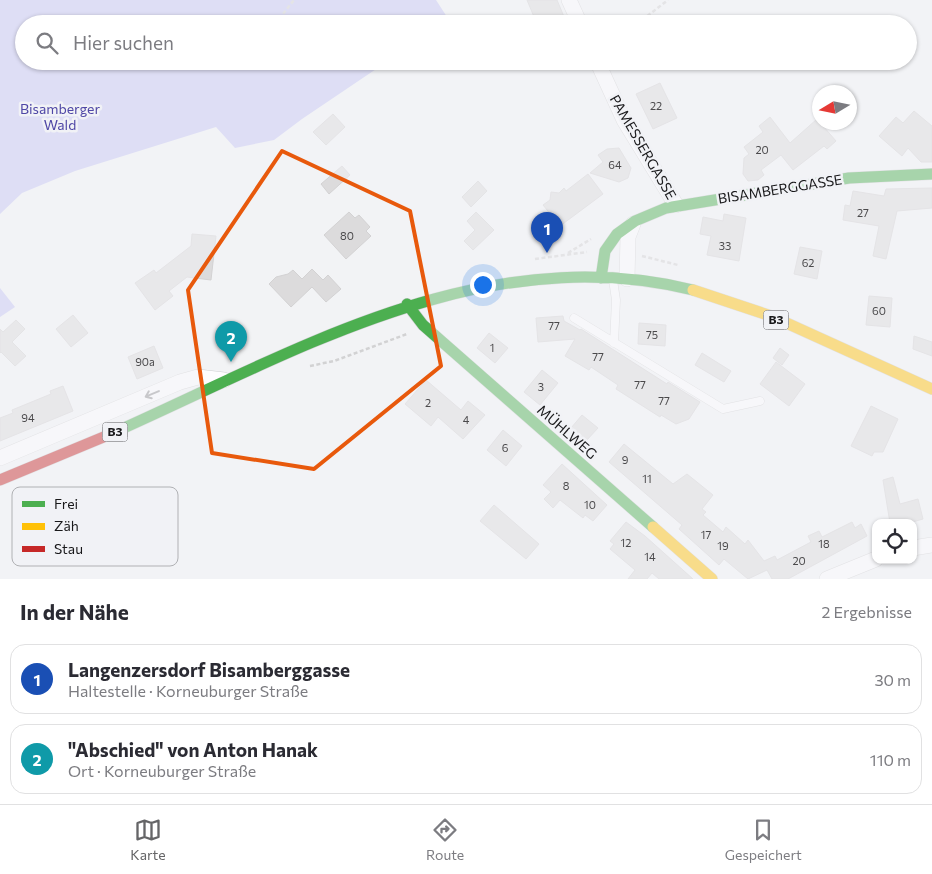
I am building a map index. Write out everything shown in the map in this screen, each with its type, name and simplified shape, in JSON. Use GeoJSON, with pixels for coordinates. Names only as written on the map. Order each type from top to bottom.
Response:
{"type":"FeatureCollection","features":[{"type":"Feature","properties":{"kind":"main road","name":"BISAMBERGGASSE"},"geometry":{"type":"LineString","coordinates":[[613,279],[605,252],[609,244],[624,229],[658,210],[676,205],[849,178],[932,174]]}},
{"type":"Feature","properties":{"kind":"main road","name":"B3"},"geometry":{"type":"LineString","coordinates":[[0,480],[100,439],[326,336],[407,304],[486,285],[549,279],[613,279],[674,285],[732,303],[801,330],[932,388]]}},
{"type":"Feature","properties":{"kind":"main road","name":"MÜHLWEG"},"geometry":{"type":"LineString","coordinates":[[407,304],[423,325],[712,579]]}},
{"type":"Feature","properties":{"kind":"street"},"geometry":{"type":"LineString","coordinates":[[570,0],[576,15]]}},
{"type":"Feature","properties":{"kind":"street","name":"PAMESSERGASSE"},"geometry":{"type":"LineString","coordinates":[[601,70],[629,128],[676,205]]}},
{"type":"Feature","properties":{"kind":"street"},"geometry":{"type":"LineString","coordinates":[[613,279],[633,224]]}},
{"type":"Feature","properties":{"kind":"street"},"geometry":{"type":"LineString","coordinates":[[0,458],[180,382],[198,377],[228,381]]}},
{"type":"Feature","properties":{"kind":"street"},"geometry":{"type":"LineString","coordinates":[[917,547],[932,545]]}},
{"type":"Feature","properties":{"kind":"street"},"geometry":{"type":"LineString","coordinates":[[827,579],[872,561]]}},
{"type":"Feature","properties":{"kind":"lane"},"geometry":{"type":"LineString","coordinates":[[613,279],[616,300],[614,343]]}},
{"type":"Feature","properties":{"kind":"lane"},"geometry":{"type":"LineString","coordinates":[[574,318],[723,409],[760,400]]}},
{"type":"Feature","properties":{"kind":"path"},"geometry":{"type":"LineString","coordinates":[[282,15],[294,0]]}},
{"type":"Feature","properties":{"kind":"path"},"geometry":{"type":"LineString","coordinates":[[649,15],[668,0]]}},
{"type":"Feature","properties":{"kind":"path"},"geometry":{"type":"LineString","coordinates":[[392,334],[393,339]]}},
{"type":"Feature","properties":{"kind":"highlighted area"},"geometry":{"type":"Polygon","coordinates":[[[282,151],[410,211],[441,366],[314,469],[212,453],[188,290],[282,151]]]}},
{"type":"Feature","properties":{"kind":"green space","name":"Bisamberger Wald"},"geometry":{"type":"Polygon","coordinates":[[[0,0],[436,0],[446,15],[15,15],[15,70],[375,70],[274,140],[235,148],[216,127],[75,171],[22,193],[0,214],[0,0]]]}},
{"type":"Feature","properties":{"kind":"green space"},"geometry":{"type":"Polygon","coordinates":[[[0,288],[15,307],[0,317],[0,288]]]}},
{"type":"Feature","properties":{"kind":"building"},"geometry":{"type":"Polygon","coordinates":[[[527,0],[557,0],[563,15],[533,15],[527,0]]]}},
{"type":"Feature","properties":{"kind":"building"},"geometry":{"type":"Polygon","coordinates":[[[660,83],[677,118],[653,129],[636,94],[660,83]]]}},
{"type":"Feature","properties":{"kind":"building"},"geometry":{"type":"Polygon","coordinates":[[[914,111],[932,126],[932,162],[921,162],[908,148],[902,156],[879,136],[896,117],[903,123],[914,111]]]}},
{"type":"Feature","properties":{"kind":"building"},"geometry":{"type":"Polygon","coordinates":[[[333,114],[345,127],[326,145],[313,132],[333,114]]]}},
{"type":"Feature","properties":{"kind":"building"},"geometry":{"type":"Polygon","coordinates":[[[770,117],[790,143],[812,123],[812,130],[826,130],[836,141],[827,149],[824,146],[793,170],[781,155],[761,170],[764,175],[758,180],[748,181],[743,174],[744,158],[749,154],[744,147],[763,132],[759,126],[770,117]]]}},
{"type":"Feature","properties":{"kind":"building"},"geometry":{"type":"Polygon","coordinates":[[[619,148],[631,168],[628,178],[619,182],[590,173],[603,162],[598,155],[607,149],[619,148]]]}},
{"type":"Feature","properties":{"kind":"building"},"geometry":{"type":"Polygon","coordinates":[[[342,166],[350,175],[329,194],[321,184],[342,166]]]}},
{"type":"Feature","properties":{"kind":"building"},"geometry":{"type":"Polygon","coordinates":[[[588,174],[603,194],[560,226],[543,205],[550,200],[551,192],[559,193],[564,188],[566,191],[588,174]]]}},
{"type":"Feature","properties":{"kind":"building"},"geometry":{"type":"Polygon","coordinates":[[[478,181],[487,191],[471,207],[462,197],[478,181]]]}},
{"type":"Feature","properties":{"kind":"building"},"geometry":{"type":"Polygon","coordinates":[[[932,188],[932,208],[897,211],[886,259],[873,256],[879,226],[843,220],[845,205],[850,206],[853,191],[884,196],[886,189],[932,188]]]}},
{"type":"Feature","properties":{"kind":"building"},"geometry":{"type":"Polygon","coordinates":[[[349,212],[355,218],[359,215],[370,227],[366,231],[371,236],[346,259],[324,235],[349,212]]]}},
{"type":"Feature","properties":{"kind":"building"},"geometry":{"type":"Polygon","coordinates":[[[476,212],[494,230],[473,250],[464,241],[475,230],[467,221],[476,212]]]}},
{"type":"Feature","properties":{"kind":"building"},"geometry":{"type":"Polygon","coordinates":[[[724,214],[746,218],[739,261],[707,255],[711,236],[700,234],[703,217],[723,221],[724,214]]]}},
{"type":"Feature","properties":{"kind":"building"},"geometry":{"type":"Polygon","coordinates":[[[192,234],[216,236],[211,280],[187,277],[169,291],[173,296],[155,310],[135,283],[154,270],[156,273],[191,246],[192,234]]]}},
{"type":"Feature","properties":{"kind":"building"},"geometry":{"type":"Polygon","coordinates":[[[800,247],[822,251],[817,279],[794,274],[800,247]]]}},
{"type":"Feature","properties":{"kind":"building"},"geometry":{"type":"Polygon","coordinates":[[[312,269],[323,280],[328,275],[341,289],[326,302],[312,287],[291,307],[269,284],[276,277],[288,274],[293,270],[302,279],[312,269]]]}},
{"type":"Feature","properties":{"kind":"building"},"geometry":{"type":"Polygon","coordinates":[[[869,296],[892,298],[890,327],[866,325],[869,296]]]}},
{"type":"Feature","properties":{"kind":"building"},"geometry":{"type":"Polygon","coordinates":[[[73,315],[88,333],[71,347],[56,329],[73,315]]]}},
{"type":"Feature","properties":{"kind":"building"},"geometry":{"type":"Polygon","coordinates":[[[563,316],[564,321],[581,329],[667,384],[668,382],[700,402],[689,419],[676,424],[661,415],[660,417],[616,389],[618,385],[591,367],[589,370],[565,356],[575,339],[538,342],[536,318],[563,316]]]}},
{"type":"Feature","properties":{"kind":"building"},"geometry":{"type":"Polygon","coordinates":[[[16,320],[25,329],[12,342],[26,356],[15,366],[0,353],[0,329],[3,332],[16,320]]]}},
{"type":"Feature","properties":{"kind":"building"},"geometry":{"type":"Polygon","coordinates":[[[639,323],[666,325],[665,346],[638,344],[639,323]]]}},
{"type":"Feature","properties":{"kind":"building"},"geometry":{"type":"Polygon","coordinates":[[[489,333],[508,348],[495,363],[477,348],[489,333]]]}},
{"type":"Feature","properties":{"kind":"building"},"geometry":{"type":"Polygon","coordinates":[[[914,336],[932,342],[932,356],[913,349],[914,336]]]}},
{"type":"Feature","properties":{"kind":"building"},"geometry":{"type":"Polygon","coordinates":[[[154,346],[163,368],[137,379],[128,357],[154,346]]]}},
{"type":"Feature","properties":{"kind":"building"},"geometry":{"type":"Polygon","coordinates":[[[780,348],[789,355],[782,365],[773,358],[780,348]]]}},
{"type":"Feature","properties":{"kind":"building"},"geometry":{"type":"Polygon","coordinates":[[[702,353],[731,371],[724,382],[695,365],[702,353]]]}},
{"type":"Feature","properties":{"kind":"building"},"geometry":{"type":"Polygon","coordinates":[[[776,362],[805,384],[789,406],[760,384],[776,362]]]}},
{"type":"Feature","properties":{"kind":"building"},"geometry":{"type":"Polygon","coordinates":[[[542,370],[558,383],[540,405],[524,392],[542,370]]]}},
{"type":"Feature","properties":{"kind":"building"},"geometry":{"type":"Polygon","coordinates":[[[426,380],[461,410],[468,401],[485,415],[463,439],[438,417],[431,426],[405,404],[426,380]]]}},
{"type":"Feature","properties":{"kind":"building"},"geometry":{"type":"Polygon","coordinates":[[[63,386],[73,411],[0,441],[0,418],[13,413],[12,410],[51,394],[50,391],[63,386]]]}},
{"type":"Feature","properties":{"kind":"building"},"geometry":{"type":"Polygon","coordinates":[[[871,406],[898,419],[883,452],[874,452],[872,456],[851,446],[871,406]]]}},
{"type":"Feature","properties":{"kind":"building"},"geometry":{"type":"Polygon","coordinates":[[[582,415],[598,428],[586,441],[571,428],[582,415]]]}},
{"type":"Feature","properties":{"kind":"building"},"geometry":{"type":"Polygon","coordinates":[[[503,430],[522,446],[506,466],[487,450],[503,430]]]}},
{"type":"Feature","properties":{"kind":"building"},"geometry":{"type":"Polygon","coordinates":[[[624,444],[673,484],[687,474],[713,495],[702,509],[706,512],[703,515],[723,532],[726,527],[745,544],[748,540],[764,561],[775,556],[777,560],[811,542],[808,536],[819,531],[822,537],[852,522],[855,528],[861,524],[867,536],[788,579],[772,579],[767,570],[748,579],[724,559],[719,565],[679,529],[682,525],[609,462],[624,444]]]}},
{"type":"Feature","properties":{"kind":"building"},"geometry":{"type":"Polygon","coordinates":[[[562,464],[607,505],[593,521],[585,515],[583,518],[560,500],[553,508],[544,499],[551,492],[543,485],[562,464]]]}},
{"type":"Feature","properties":{"kind":"building"},"geometry":{"type":"Polygon","coordinates":[[[893,477],[900,504],[918,499],[923,519],[917,521],[917,519],[889,519],[883,480],[893,477]]]}},
{"type":"Feature","properties":{"kind":"building"},"geometry":{"type":"Polygon","coordinates":[[[494,505],[539,544],[526,559],[480,521],[494,505]]]}},
{"type":"Feature","properties":{"kind":"building"},"geometry":{"type":"Polygon","coordinates":[[[626,522],[645,536],[693,579],[659,579],[652,573],[647,579],[628,579],[635,570],[610,549],[614,544],[610,541],[626,522]]]}},
{"type":"Feature","properties":{"kind":"traffic: fast"},"geometry":{"type":"LineString","coordinates":[[601,278],[605,251],[617,234],[635,221],[666,208],[849,178],[932,174]]}},
{"type":"Feature","properties":{"kind":"traffic: fast"},"geometry":{"type":"LineString","coordinates":[[106,436],[318,340],[390,313],[463,292],[538,279],[615,278],[693,290]]}},
{"type":"Feature","properties":{"kind":"traffic: fast"},"geometry":{"type":"LineString","coordinates":[[407,304],[423,325],[653,527]]}},
{"type":"Feature","properties":{"kind":"traffic: slow"},"geometry":{"type":"LineString","coordinates":[[693,290],[771,316],[932,389]]}},
{"type":"Feature","properties":{"kind":"traffic: slow"},"geometry":{"type":"LineString","coordinates":[[653,527],[712,579]]}},
{"type":"Feature","properties":{"kind":"traffic: jam"},"geometry":{"type":"LineString","coordinates":[[0,480],[106,436]]}},
{"type":"Feature","properties":{"kind":"place","name":"Langenzersdorf Bisamberggasse"},"geometry":{"type":"Point","coordinates":[547,253]}},
{"type":"Feature","properties":{"kind":"place","name":"\"Abschied\" von Anton Hanak"},"geometry":{"type":"Point","coordinates":[231,362]}}]}
